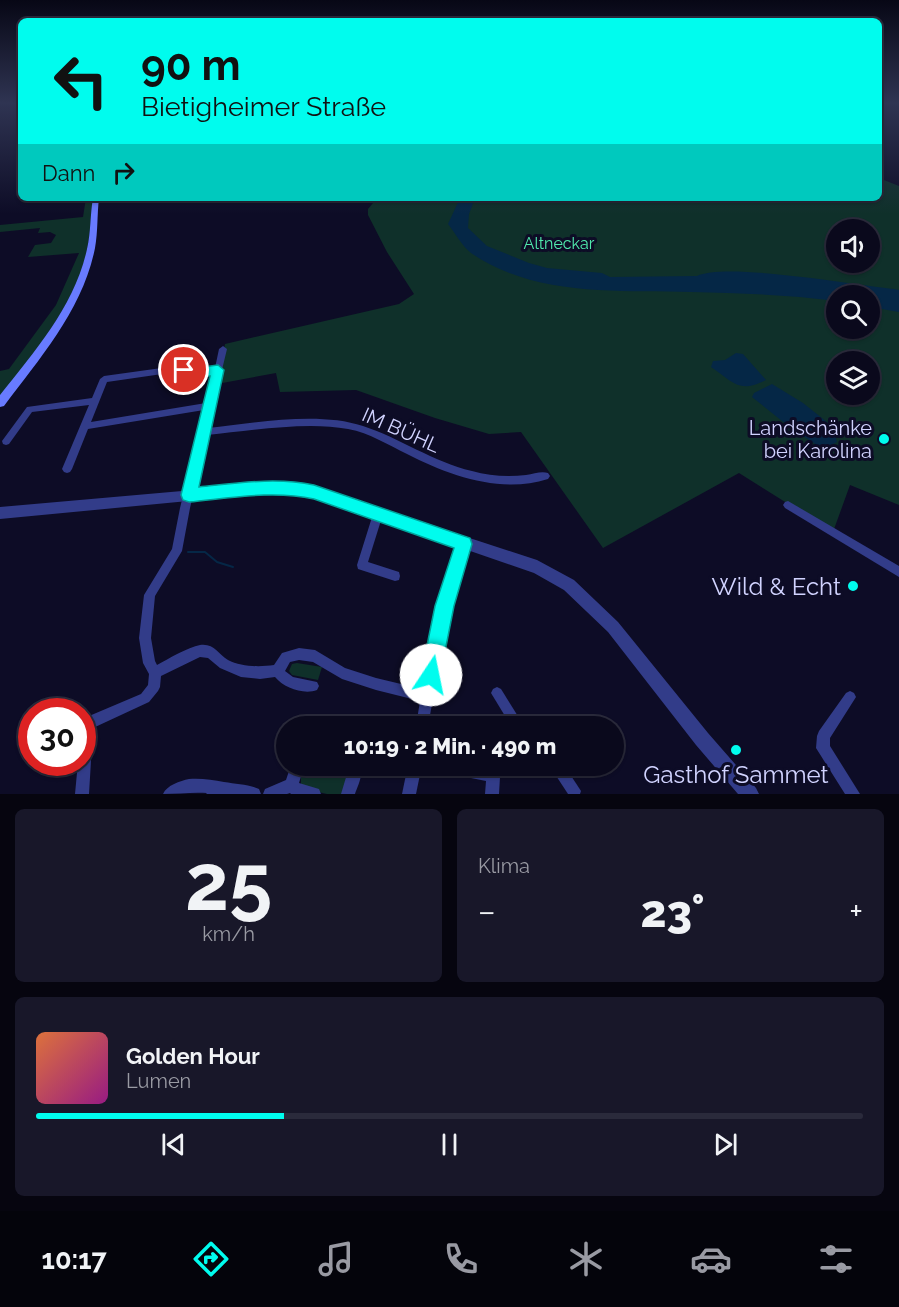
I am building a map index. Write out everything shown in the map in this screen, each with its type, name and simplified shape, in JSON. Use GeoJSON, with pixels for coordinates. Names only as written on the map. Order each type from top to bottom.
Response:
{"type":"FeatureCollection","features":[{"type":"Feature","properties":{"kind":"main road"},"geometry":{"type":"LineString","coordinates":[[0,403],[52,332],[81,278],[91,248],[96,201]]}},
{"type":"Feature","properties":{"kind":"street"},"geometry":{"type":"LineString","coordinates":[[82,794],[87,724],[145,698],[154,687],[155,673],[149,663],[145,638],[150,595],[177,551],[223,349]]}},
{"type":"Feature","properties":{"kind":"street"},"geometry":{"type":"LineString","coordinates":[[68,469],[104,378],[176,369],[193,373],[218,370]]}},
{"type":"Feature","properties":{"kind":"street"},"geometry":{"type":"LineString","coordinates":[[6,441],[30,409],[94,401]]}},
{"type":"Feature","properties":{"kind":"street"},"geometry":{"type":"LineString","coordinates":[[85,426],[210,406]]}},
{"type":"Feature","properties":{"kind":"street","name":"IM BÜHL"},"geometry":{"type":"LineString","coordinates":[[204,432],[298,424],[345,425],[375,434],[448,471],[501,481],[521,481],[545,476]]}},
{"type":"Feature","properties":{"kind":"street"},"geometry":{"type":"LineString","coordinates":[[0,513],[283,487],[314,492],[537,567],[569,585],[613,627],[702,740],[750,794]]}},
{"type":"Feature","properties":{"kind":"street"},"geometry":{"type":"LineString","coordinates":[[788,505],[899,572]]}},
{"type":"Feature","properties":{"kind":"street"},"geometry":{"type":"LineString","coordinates":[[378,514],[362,565],[395,576]]}},
{"type":"Feature","properties":{"kind":"street"},"geometry":{"type":"LineString","coordinates":[[424,716],[444,606],[464,544]]}},
{"type":"Feature","properties":{"kind":"street"},"geometry":{"type":"LineString","coordinates":[[155,673],[200,651],[211,652],[217,662],[225,666],[263,674],[278,671],[286,657],[299,654],[315,656],[342,673],[376,684],[428,696]]}},
{"type":"Feature","properties":{"kind":"street"},"geometry":{"type":"LineString","coordinates":[[278,671],[285,680],[291,683],[313,686]]}},
{"type":"Feature","properties":{"kind":"street"},"geometry":{"type":"LineString","coordinates":[[497,693],[512,716]]}},
{"type":"Feature","properties":{"kind":"street"},"geometry":{"type":"LineString","coordinates":[[850,698],[824,736],[823,748],[853,794]]}},
{"type":"Feature","properties":{"kind":"street"},"geometry":{"type":"LineString","coordinates":[[292,785],[294,776]]}},
{"type":"Feature","properties":{"kind":"street"},"geometry":{"type":"LineString","coordinates":[[348,794],[353,776]]}},
{"type":"Feature","properties":{"kind":"street"},"geometry":{"type":"LineString","coordinates":[[409,794],[413,776]]}},
{"type":"Feature","properties":{"kind":"street"},"geometry":{"type":"LineString","coordinates":[[492,794],[495,776]]}},
{"type":"Feature","properties":{"kind":"street"},"geometry":{"type":"LineString","coordinates":[[564,776],[574,791]]}},
{"type":"Feature","properties":{"kind":"street"},"geometry":{"type":"LineString","coordinates":[[170,794],[177,789],[200,784],[218,791],[237,789],[254,794]]}},
{"type":"Feature","properties":{"kind":"street"},"geometry":{"type":"LineString","coordinates":[[270,794],[292,785]]}},
{"type":"Feature","properties":{"kind":"street"},"geometry":{"type":"LineString","coordinates":[[292,785],[297,790],[314,794]]}},
{"type":"Feature","properties":{"kind":"green space","name":"Altneckar"},"geometry":{"type":"Polygon","coordinates":[[[882,179],[899,186],[899,505],[850,485],[833,532],[739,473],[603,548],[521,432],[489,434],[356,390],[280,392],[276,373],[217,384],[225,344],[399,304],[414,294],[387,252],[368,215],[368,209],[373,203],[384,201],[882,201],[882,179]]]}},
{"type":"Feature","properties":{"kind":"green space"},"geometry":{"type":"Polygon","coordinates":[[[86,201],[93,201],[86,254],[69,298],[48,333],[0,398],[0,371],[9,369],[56,305],[79,253],[28,257],[35,245],[51,243],[56,235],[50,232],[38,233],[40,228],[0,232],[0,225],[83,217],[86,201]]]}},
{"type":"Feature","properties":{"kind":"green space"},"geometry":{"type":"Polygon","coordinates":[[[292,664],[322,667],[318,680],[292,675],[289,671],[292,664]]]}},
{"type":"Feature","properties":{"kind":"green space"},"geometry":{"type":"Polygon","coordinates":[[[301,776],[346,776],[350,781],[347,794],[327,794],[301,788],[301,776]]]}},
{"type":"Feature","properties":{"kind":"water"},"geometry":{"type":"Polygon","coordinates":[[[459,201],[474,201],[469,214],[468,228],[487,246],[547,268],[602,273],[610,277],[697,276],[712,272],[762,273],[864,285],[826,285],[826,300],[746,294],[577,288],[522,277],[496,267],[471,253],[448,224],[459,201]]]}},
{"type":"Feature","properties":{"kind":"water"},"geometry":{"type":"Polygon","coordinates":[[[880,287],[899,290],[899,312],[880,309],[880,287]]]}},
{"type":"Feature","properties":{"kind":"water"},"geometry":{"type":"Polygon","coordinates":[[[736,353],[743,354],[766,380],[743,386],[731,381],[711,367],[713,361],[725,360],[736,353]]]}},
{"type":"Feature","properties":{"kind":"water"},"geometry":{"type":"Polygon","coordinates":[[[772,384],[803,403],[832,426],[837,442],[823,449],[792,429],[752,397],[754,393],[772,384]]]}},
{"type":"Feature","properties":{"kind":"waterway"},"geometry":{"type":"LineString","coordinates":[[188,552],[205,552],[217,562],[233,567]]}},
{"type":"Feature","properties":{"kind":"place","name":"Landschänke bei Karolina"},"geometry":{"type":"Point","coordinates":[884,439]}},
{"type":"Feature","properties":{"kind":"place","name":"Wild & Echt"},"geometry":{"type":"Point","coordinates":[853,586]}},
{"type":"Feature","properties":{"kind":"place","name":"Gasthof Sammet"},"geometry":{"type":"Point","coordinates":[736,750]}},
{"type":"Feature","properties":{"kind":"route"},"geometry":{"type":"LineString","coordinates":[[184,370],[193,373],[218,370],[189,495],[270,487],[298,488],[464,544],[454,568],[444,606],[431,675]]}}]}
